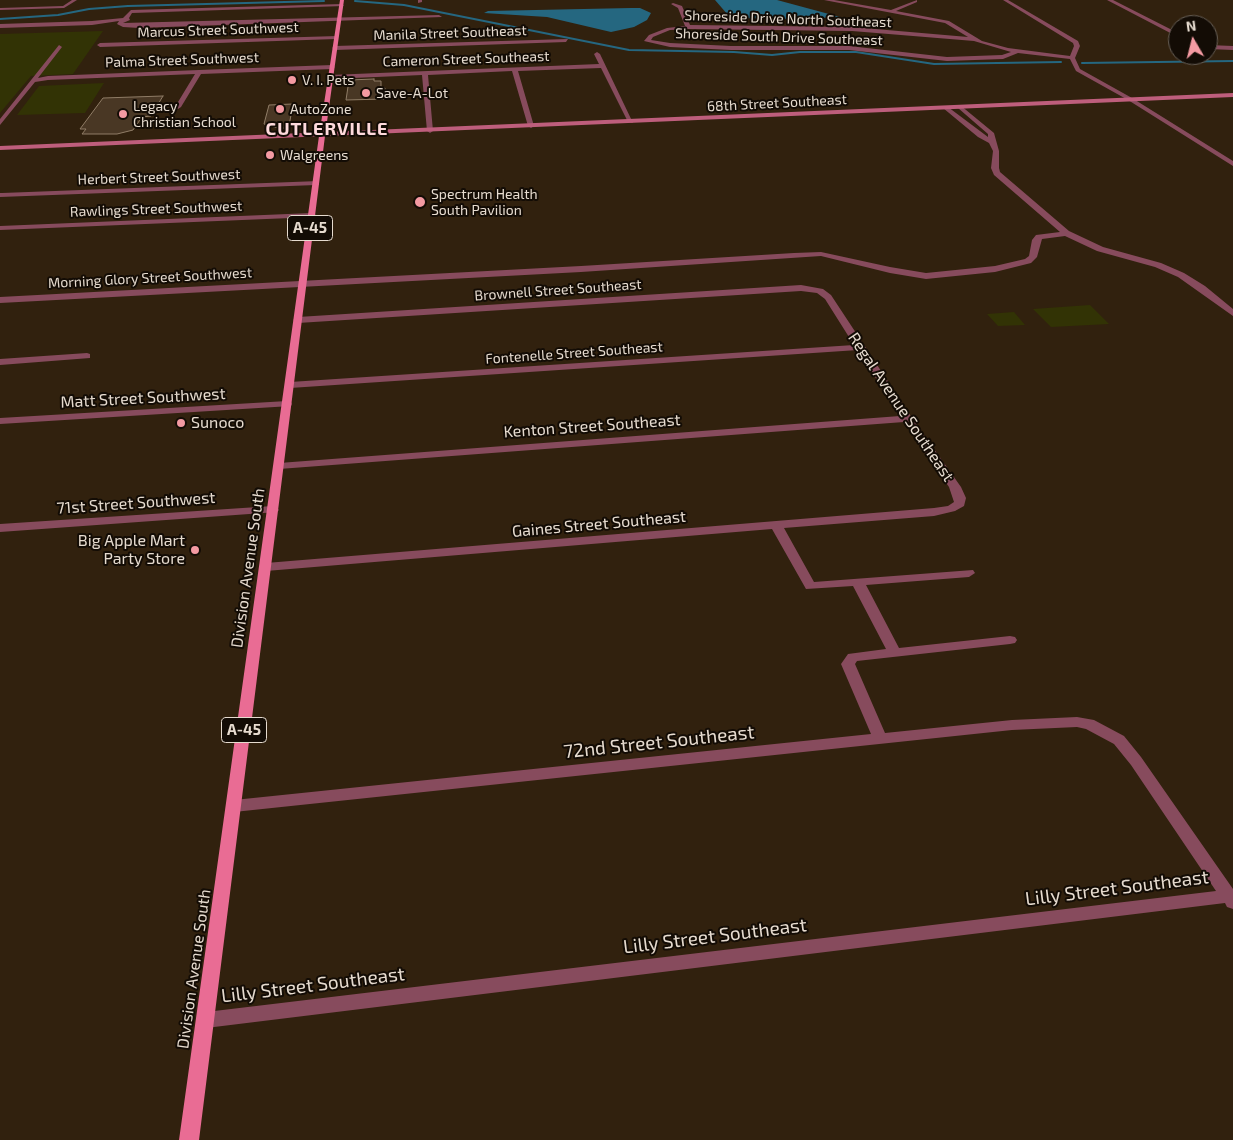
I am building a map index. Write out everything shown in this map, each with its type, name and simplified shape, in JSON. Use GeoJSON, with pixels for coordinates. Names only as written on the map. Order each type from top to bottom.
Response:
{"type":"FeatureCollection","features":[{"type":"Feature","properties":{"kind":"main road","name":"Division Avenue South"},"geometry":{"type":"LineString","coordinates":[[188,1140],[206,1020],[322,136],[342,3]]}},
{"type":"Feature","properties":{"kind":"main road","name":"68th Street Southeast"},"geometry":{"type":"LineString","coordinates":[[0,148],[322,136],[1233,95]]}},
{"type":"Feature","properties":{"kind":"street"},"geometry":{"type":"LineString","coordinates":[[27,9],[35,0]]}},
{"type":"Feature","properties":{"kind":"street"},"geometry":{"type":"LineString","coordinates":[[0,9],[64,7],[75,0]]}},
{"type":"Feature","properties":{"kind":"street"},"geometry":{"type":"LineString","coordinates":[[826,0],[946,22],[992,46],[1016,52],[1072,58]]}},
{"type":"Feature","properties":{"kind":"street"},"geometry":{"type":"LineString","coordinates":[[1005,0],[1076,42],[1077,46],[1072,58],[1078,70],[1130,99],[1233,164]]}},
{"type":"Feature","properties":{"kind":"street"},"geometry":{"type":"LineString","coordinates":[[1109,0],[1168,30]]}},
{"type":"Feature","properties":{"kind":"street"},"geometry":{"type":"LineString","coordinates":[[893,11],[915,1]]}},
{"type":"Feature","properties":{"kind":"street"},"geometry":{"type":"LineString","coordinates":[[342,3],[131,12],[120,24],[122,26],[340,17],[439,17]]}},
{"type":"Feature","properties":{"kind":"street"},"geometry":{"type":"LineString","coordinates":[[673,4],[680,7],[688,27]]}},
{"type":"Feature","properties":{"kind":"street"},"geometry":{"type":"LineString","coordinates":[[312,14],[340,17]]}},
{"type":"Feature","properties":{"kind":"street"},"geometry":{"type":"LineString","coordinates":[[0,26],[85,24],[139,19]]}},
{"type":"Feature","properties":{"kind":"street","name":"Shoreside Drive North Southeast"},"geometry":{"type":"LineString","coordinates":[[660,32],[688,27],[852,29],[945,38],[975,38]]}},
{"type":"Feature","properties":{"kind":"street","name":"Shoreside South Drive Southeast"},"geometry":{"type":"LineString","coordinates":[[660,32],[651,36],[647,41],[670,45],[731,48],[871,50],[947,59],[1003,57],[1016,52]]}},
{"type":"Feature","properties":{"kind":"street","name":"Marcus Street Southwest"},"geometry":{"type":"LineString","coordinates":[[100,45],[336,37]]}},
{"type":"Feature","properties":{"kind":"street","name":"Manila Street Southeast"},"geometry":{"type":"LineString","coordinates":[[335,48],[566,40]]}},
{"type":"Feature","properties":{"kind":"street"},"geometry":{"type":"LineString","coordinates":[[0,123],[59,47]]}},
{"type":"Feature","properties":{"kind":"street"},"geometry":{"type":"LineString","coordinates":[[1218,47],[1233,48]]}},
{"type":"Feature","properties":{"kind":"street"},"geometry":{"type":"LineString","coordinates":[[597,54],[631,122]]}},
{"type":"Feature","properties":{"kind":"street","name":"Cameron Street Southeast"},"geometry":{"type":"LineString","coordinates":[[330,77],[603,66]]}},
{"type":"Feature","properties":{"kind":"street","name":"Palma Street Southwest"},"geometry":{"type":"LineString","coordinates":[[33,81],[48,78],[332,67]]}},
{"type":"Feature","properties":{"kind":"street"},"geometry":{"type":"LineString","coordinates":[[515,70],[531,126]]}},
{"type":"Feature","properties":{"kind":"street"},"geometry":{"type":"LineString","coordinates":[[178,107],[199,72]]}},
{"type":"Feature","properties":{"kind":"street"},"geometry":{"type":"LineString","coordinates":[[425,74],[430,131]]}},
{"type":"Feature","properties":{"kind":"street"},"geometry":{"type":"LineString","coordinates":[[960,107],[991,133],[996,151],[995,168],[997,173],[1066,233],[1100,249],[1158,266],[1181,275],[1202,288],[1233,313]]}},
{"type":"Feature","properties":{"kind":"street"},"geometry":{"type":"LineString","coordinates":[[946,108],[980,136],[992,142]]}},
{"type":"Feature","properties":{"kind":"street","name":"Herbert Street Southwest"},"geometry":{"type":"LineString","coordinates":[[2,195],[316,183]]}},
{"type":"Feature","properties":{"kind":"street","name":"Rawlings Street Southwest"},"geometry":{"type":"LineString","coordinates":[[0,228],[312,215]]}},
{"type":"Feature","properties":{"kind":"street","name":"Morning Glory Street Southwest"},"geometry":{"type":"LineString","coordinates":[[0,300],[581,269],[807,254],[838,257],[890,270],[926,276],[995,269],[1028,261],[1033,257],[1036,240],[1040,237],[1066,233]]}},
{"type":"Feature","properties":{"kind":"street","name":"Brownell Street Southeast"},"geometry":{"type":"LineString","coordinates":[[298,320],[801,288],[820,291]]}},
{"type":"Feature","properties":{"kind":"street","name":"Regal Avenue Southeast"},"geometry":{"type":"LineString","coordinates":[[820,291],[828,297],[960,498],[960,504],[934,512]]}},
{"type":"Feature","properties":{"kind":"street","name":"Fontenelle Street Southeast"},"geometry":{"type":"LineString","coordinates":[[290,385],[860,347]]}},
{"type":"Feature","properties":{"kind":"street"},"geometry":{"type":"LineString","coordinates":[[0,362],[87,356]]}},
{"type":"Feature","properties":{"kind":"street","name":"Matt Street Southwest"},"geometry":{"type":"LineString","coordinates":[[0,421],[287,404]]}},
{"type":"Feature","properties":{"kind":"street","name":"Kenton Street Southeast"},"geometry":{"type":"LineString","coordinates":[[279,466],[907,419]]}},
{"type":"Feature","properties":{"kind":"street","name":"71st Street Southwest"},"geometry":{"type":"LineString","coordinates":[[0,528],[274,510]]}},
{"type":"Feature","properties":{"kind":"street","name":"Gaines Street Southeast"},"geometry":{"type":"LineString","coordinates":[[266,567],[934,512]]}},
{"type":"Feature","properties":{"kind":"street"},"geometry":{"type":"LineString","coordinates":[[776,526],[810,586],[968,573]]}},
{"type":"Feature","properties":{"kind":"street"},"geometry":{"type":"LineString","coordinates":[[858,582],[895,653]]}},
{"type":"Feature","properties":{"kind":"street"},"geometry":{"type":"LineString","coordinates":[[880,739],[848,664],[854,657],[1010,640]]}},
{"type":"Feature","properties":{"kind":"street","name":"72nd Street Southeast"},"geometry":{"type":"LineString","coordinates":[[234,806],[1012,725],[1066,721],[1089,724],[1119,740],[1136,761],[1231,899]]}},
{"type":"Feature","properties":{"kind":"street","name":"Lilly Street Southeast"},"geometry":{"type":"LineString","coordinates":[[206,1020],[1231,899]]}},
{"type":"Feature","properties":{"kind":"shaded area"},"geometry":{"type":"Polygon","coordinates":[[[103,31],[73,74],[31,76],[0,113],[0,34],[103,31]]]}},
{"type":"Feature","properties":{"kind":"shaded area"},"geometry":{"type":"Polygon","coordinates":[[[104,83],[85,113],[17,115],[39,86],[104,83]]]}},
{"type":"Feature","properties":{"kind":"shaded area"},"geometry":{"type":"Polygon","coordinates":[[[1090,305],[1109,324],[1051,327],[1033,309],[1090,305]]]}},
{"type":"Feature","properties":{"kind":"shaded area"},"geometry":{"type":"Polygon","coordinates":[[[1014,312],[1025,325],[998,326],[987,314],[1014,312]]]}},
{"type":"Feature","properties":{"kind":"water"},"geometry":{"type":"Polygon","coordinates":[[[715,0],[777,0],[840,17],[796,19],[734,18],[728,15],[715,0]]]}},
{"type":"Feature","properties":{"kind":"water"},"geometry":{"type":"Polygon","coordinates":[[[640,8],[651,13],[647,20],[634,27],[611,32],[547,17],[484,13],[488,11],[640,8]]]}},
{"type":"Feature","properties":{"kind":"building","name":"Save-A-Lot"},"geometry":{"type":"Polygon","coordinates":[[[374,79],[374,81],[381,81],[381,88],[385,88],[384,99],[346,100],[349,80],[374,79]]]}},
{"type":"Feature","properties":{"kind":"building","name":"Legacy Christian School"},"geometry":{"type":"Polygon","coordinates":[[[163,96],[151,116],[142,117],[133,130],[117,134],[82,134],[86,129],[80,129],[103,98],[163,96]]]}},
{"type":"Feature","properties":{"kind":"building"},"geometry":{"type":"Polygon","coordinates":[[[293,104],[289,126],[281,129],[264,124],[269,105],[293,104]]]}},
{"type":"Feature","properties":{"kind":"waterway"},"geometry":{"type":"LineString","coordinates":[[0,19],[58,15],[89,9],[128,6],[324,1]]}},
{"type":"Feature","properties":{"kind":"waterway"},"geometry":{"type":"LineString","coordinates":[[355,1],[404,5],[629,50],[734,52],[772,55],[800,52],[856,52],[934,64],[1061,62]]}},
{"type":"Feature","properties":{"kind":"waterway"},"geometry":{"type":"LineString","coordinates":[[1082,63],[1233,61]]}},
{"type":"Feature","properties":{"kind":"place","name":"V. I. Pets"},"geometry":{"type":"Point","coordinates":[292,80]}},
{"type":"Feature","properties":{"kind":"place","name":"Save-A-Lot"},"geometry":{"type":"Point","coordinates":[366,93]}},
{"type":"Feature","properties":{"kind":"place","name":"AutoZone"},"geometry":{"type":"Point","coordinates":[280,109]}},
{"type":"Feature","properties":{"kind":"place","name":"Legacy Christian School"},"geometry":{"type":"Point","coordinates":[123,114]}},
{"type":"Feature","properties":{"kind":"place","name":"Walgreens"},"geometry":{"type":"Point","coordinates":[270,155]}},
{"type":"Feature","properties":{"kind":"place","name":"Spectrum Health South Pavilion"},"geometry":{"type":"Point","coordinates":[420,202]}},
{"type":"Feature","properties":{"kind":"place","name":"Sunoco"},"geometry":{"type":"Point","coordinates":[181,423]}},
{"type":"Feature","properties":{"kind":"place","name":"Big Apple Mart Party Store"},"geometry":{"type":"Point","coordinates":[195,550]}},
{"type":"Feature","properties":{"kind":"district","name":"CUTLERVILLE"},"geometry":{"type":"Point","coordinates":[327,129]}}]}
